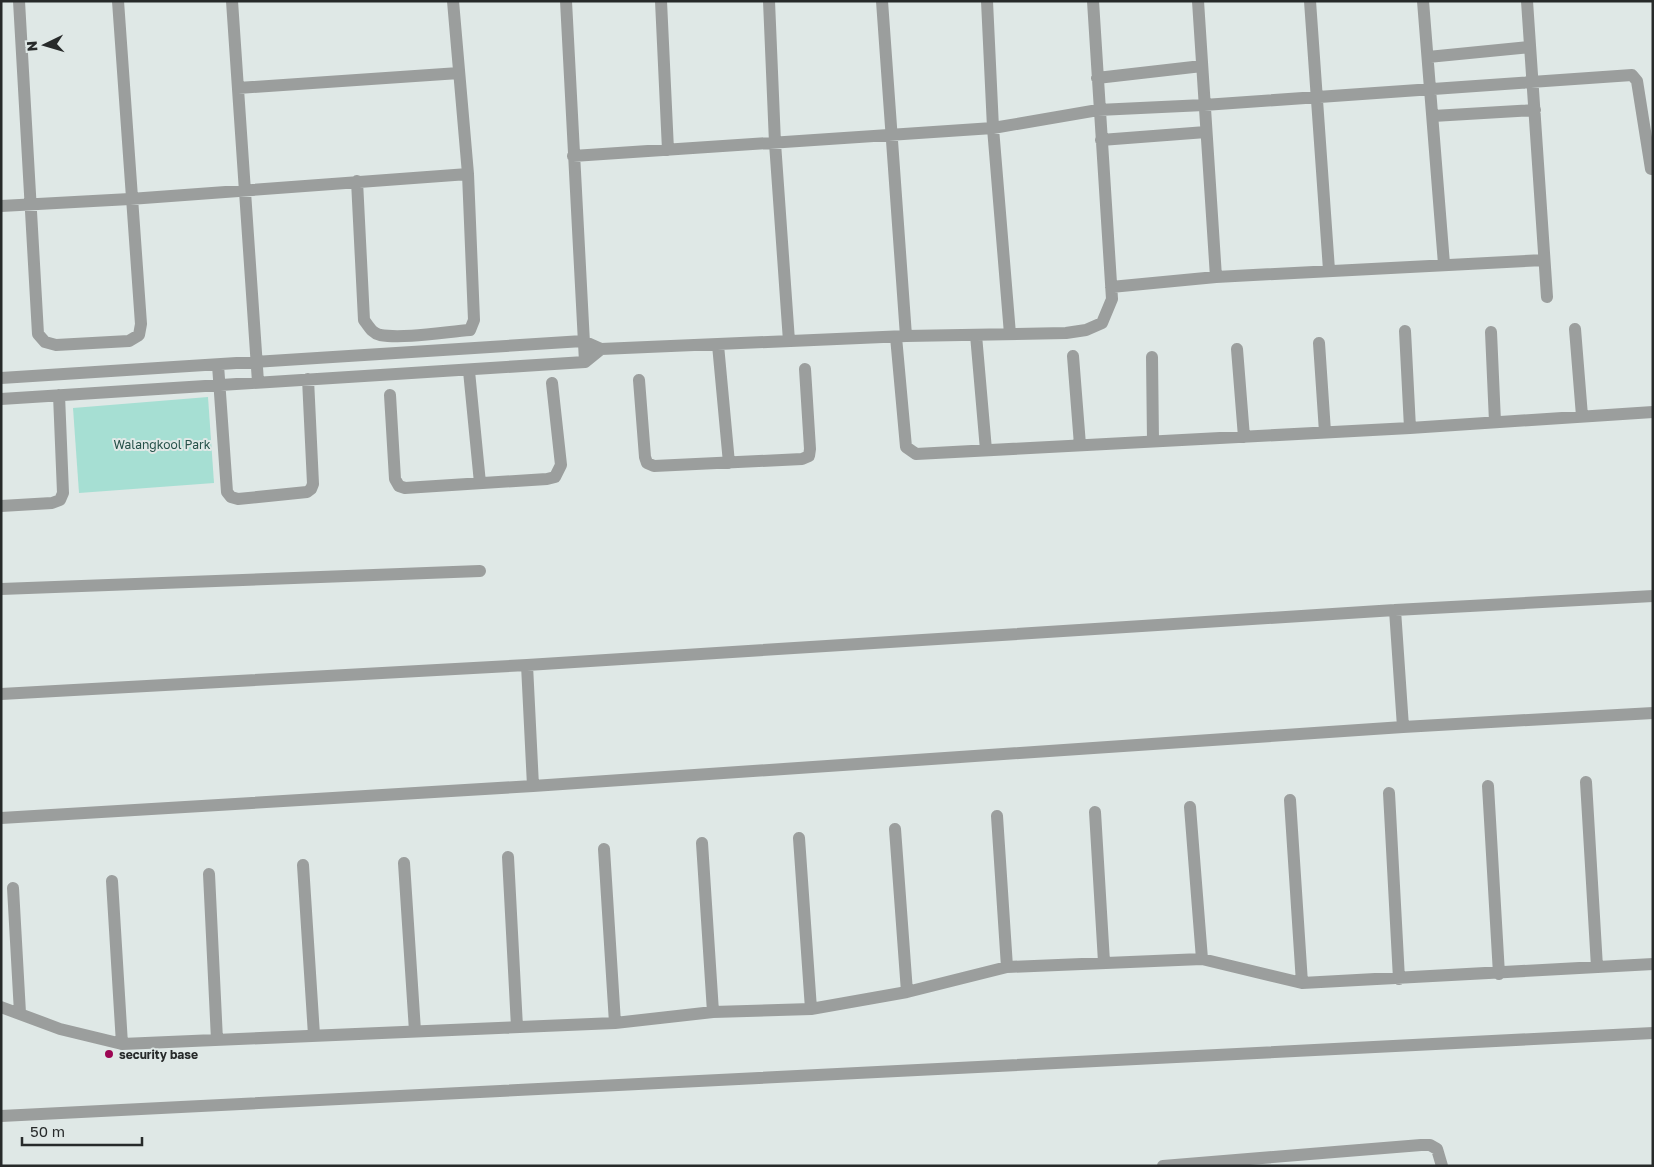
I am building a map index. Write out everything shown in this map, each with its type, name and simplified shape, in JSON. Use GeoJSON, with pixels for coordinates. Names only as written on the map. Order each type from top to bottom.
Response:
{"type":"FeatureCollection","features":[{"type":"Feature","properties":{"kind":"street"},"geometry":{"type":"LineString","coordinates":[[19,1],[29,204],[38,334],[45,342],[56,346],[129,341],[139,335],[141,324],[130,199],[118,1]]}},
{"type":"Feature","properties":{"kind":"street"},"geometry":{"type":"LineString","coordinates":[[232,1],[258,382]]}},
{"type":"Feature","properties":{"kind":"street"},"geometry":{"type":"LineString","coordinates":[[357,181],[364,320],[371,331],[380,335],[400,335],[470,330],[473,326],[468,174],[453,1]]}},
{"type":"Feature","properties":{"kind":"street"},"geometry":{"type":"LineString","coordinates":[[566,1],[582,341],[585,362]]}},
{"type":"Feature","properties":{"kind":"street"},"geometry":{"type":"LineString","coordinates":[[661,1],[668,150]]}},
{"type":"Feature","properties":{"kind":"street"},"geometry":{"type":"LineString","coordinates":[[769,1],[775,142],[789,340]]}},
{"type":"Feature","properties":{"kind":"street"},"geometry":{"type":"LineString","coordinates":[[882,1],[906,447],[916,454],[1410,428],[1653,412]]}},
{"type":"Feature","properties":{"kind":"street"},"geometry":{"type":"LineString","coordinates":[[988,1],[993,128],[1010,334]]}},
{"type":"Feature","properties":{"kind":"street"},"geometry":{"type":"LineString","coordinates":[[1,378],[582,341],[601,349],[718,345],[789,340],[1044,334],[1086,330],[1102,323],[1112,300],[1098,110],[1093,1]]}},
{"type":"Feature","properties":{"kind":"street"},"geometry":{"type":"LineString","coordinates":[[1198,1],[1216,277]]}},
{"type":"Feature","properties":{"kind":"street"},"geometry":{"type":"LineString","coordinates":[[1310,1],[1329,270]]}},
{"type":"Feature","properties":{"kind":"street"},"geometry":{"type":"LineString","coordinates":[[1423,1],[1444,264]]}},
{"type":"Feature","properties":{"kind":"street"},"geometry":{"type":"LineString","coordinates":[[1526,1],[1547,297]]}},
{"type":"Feature","properties":{"kind":"street"},"geometry":{"type":"LineString","coordinates":[[1428,57],[1530,47]]}},
{"type":"Feature","properties":{"kind":"street"},"geometry":{"type":"LineString","coordinates":[[1096,78],[1202,66]]}},
{"type":"Feature","properties":{"kind":"street"},"geometry":{"type":"LineString","coordinates":[[238,88],[459,73]]}},
{"type":"Feature","properties":{"kind":"street"},"geometry":{"type":"LineString","coordinates":[[573,156],[993,128],[1098,110],[1204,105],[1431,88],[1635,76],[1651,170]]}},
{"type":"Feature","properties":{"kind":"street"},"geometry":{"type":"LineString","coordinates":[[1433,116],[1534,110]]}},
{"type":"Feature","properties":{"kind":"street"},"geometry":{"type":"LineString","coordinates":[[1101,140],[1206,132]]}},
{"type":"Feature","properties":{"kind":"street"},"geometry":{"type":"LineString","coordinates":[[1,206],[130,199],[468,174]]}},
{"type":"Feature","properties":{"kind":"street"},"geometry":{"type":"LineString","coordinates":[[1111,287],[1216,277],[1544,260]]}},
{"type":"Feature","properties":{"kind":"street"},"geometry":{"type":"LineString","coordinates":[[1575,329],[1582,416]]}},
{"type":"Feature","properties":{"kind":"street"},"geometry":{"type":"LineString","coordinates":[[1405,331],[1410,428]]}},
{"type":"Feature","properties":{"kind":"street"},"geometry":{"type":"LineString","coordinates":[[1491,332],[1494,422]]}},
{"type":"Feature","properties":{"kind":"street"},"geometry":{"type":"LineString","coordinates":[[976,335],[986,450]]}},
{"type":"Feature","properties":{"kind":"street"},"geometry":{"type":"LineString","coordinates":[[1319,344],[1325,432]]}},
{"type":"Feature","properties":{"kind":"street"},"geometry":{"type":"LineString","coordinates":[[718,345],[729,463]]}},
{"type":"Feature","properties":{"kind":"street"},"geometry":{"type":"LineString","coordinates":[[1,399],[219,384],[469,371],[585,362],[601,349]]}},
{"type":"Feature","properties":{"kind":"street"},"geometry":{"type":"LineString","coordinates":[[1237,349],[1244,437]]}},
{"type":"Feature","properties":{"kind":"street"},"geometry":{"type":"LineString","coordinates":[[1073,356],[1080,445]]}},
{"type":"Feature","properties":{"kind":"street"},"geometry":{"type":"LineString","coordinates":[[1152,356],[1153,441]]}},
{"type":"Feature","properties":{"kind":"street"},"geometry":{"type":"LineString","coordinates":[[218,365],[227,492],[231,497],[238,499],[307,492],[311,489],[313,484],[308,379]]}},
{"type":"Feature","properties":{"kind":"street"},"geometry":{"type":"LineString","coordinates":[[639,380],[644,457],[647,463],[654,466],[802,459],[809,456],[810,450],[805,369]]}},
{"type":"Feature","properties":{"kind":"street"},"geometry":{"type":"LineString","coordinates":[[469,371],[480,483]]}},
{"type":"Feature","properties":{"kind":"street"},"geometry":{"type":"LineString","coordinates":[[390,395],[395,479],[398,486],[405,488],[547,479],[555,477],[561,465],[552,383]]}},
{"type":"Feature","properties":{"kind":"street"},"geometry":{"type":"LineString","coordinates":[[1,506],[60,500],[63,494],[59,395]]}},
{"type":"Feature","properties":{"kind":"street"},"geometry":{"type":"LineString","coordinates":[[1,588],[480,572]]}},
{"type":"Feature","properties":{"kind":"street"},"geometry":{"type":"LineString","coordinates":[[1,694],[527,665],[1395,610],[1653,596]]}},
{"type":"Feature","properties":{"kind":"street"},"geometry":{"type":"LineString","coordinates":[[1395,610],[1403,728]]}},
{"type":"Feature","properties":{"kind":"street"},"geometry":{"type":"LineString","coordinates":[[527,665],[533,786]]}},
{"type":"Feature","properties":{"kind":"street"},"geometry":{"type":"LineString","coordinates":[[1,818],[533,786],[1653,713]]}},
{"type":"Feature","properties":{"kind":"street"},"geometry":{"type":"LineString","coordinates":[[1586,782],[1597,967]]}},
{"type":"Feature","properties":{"kind":"street"},"geometry":{"type":"LineString","coordinates":[[1488,786],[1499,974]]}},
{"type":"Feature","properties":{"kind":"street"},"geometry":{"type":"LineString","coordinates":[[1390,793],[1398,979]]}},
{"type":"Feature","properties":{"kind":"street"},"geometry":{"type":"LineString","coordinates":[[1290,800],[1302,983]]}},
{"type":"Feature","properties":{"kind":"street"},"geometry":{"type":"LineString","coordinates":[[1190,807],[1202,959]]}},
{"type":"Feature","properties":{"kind":"street"},"geometry":{"type":"LineString","coordinates":[[1095,812],[1104,962]]}},
{"type":"Feature","properties":{"kind":"street"},"geometry":{"type":"LineString","coordinates":[[997,816],[1007,967]]}},
{"type":"Feature","properties":{"kind":"street"},"geometry":{"type":"LineString","coordinates":[[896,829],[907,992]]}},
{"type":"Feature","properties":{"kind":"street"},"geometry":{"type":"LineString","coordinates":[[798,838],[811,1009]]}},
{"type":"Feature","properties":{"kind":"street"},"geometry":{"type":"LineString","coordinates":[[702,843],[713,1012]]}},
{"type":"Feature","properties":{"kind":"street"},"geometry":{"type":"LineString","coordinates":[[604,849],[615,1023]]}},
{"type":"Feature","properties":{"kind":"street"},"geometry":{"type":"LineString","coordinates":[[508,857],[517,1027]]}},
{"type":"Feature","properties":{"kind":"street"},"geometry":{"type":"LineString","coordinates":[[404,863],[415,1031]]}},
{"type":"Feature","properties":{"kind":"street"},"geometry":{"type":"LineString","coordinates":[[303,865],[314,1035]]}},
{"type":"Feature","properties":{"kind":"street"},"geometry":{"type":"LineString","coordinates":[[209,874],[217,1040]]}},
{"type":"Feature","properties":{"kind":"street"},"geometry":{"type":"LineString","coordinates":[[112,881],[122,1044]]}},
{"type":"Feature","properties":{"kind":"street"},"geometry":{"type":"LineString","coordinates":[[14,888],[20,1013]]}},
{"type":"Feature","properties":{"kind":"street"},"geometry":{"type":"LineString","coordinates":[[1,1007],[60,1029],[122,1044],[615,1023],[713,1012],[811,1009],[907,992],[1007,967],[1202,959],[1302,983],[1499,974],[1653,964]]}},
{"type":"Feature","properties":{"kind":"street"},"geometry":{"type":"LineString","coordinates":[[1,1116],[1653,1033]]}},
{"type":"Feature","properties":{"kind":"street"},"geometry":{"type":"LineString","coordinates":[[1163,1166],[1430,1145],[1437,1149],[1442,1166]]}},
{"type":"Feature","properties":{"kind":"green space","name":"Walangkool Park"},"geometry":{"type":"Polygon","coordinates":[[[208,397],[214,483],[79,493],[73,408],[208,397]]]}},
{"type":"Feature","properties":{"kind":"place","name":"security base"},"geometry":{"type":"Point","coordinates":[109,1054]}}]}
